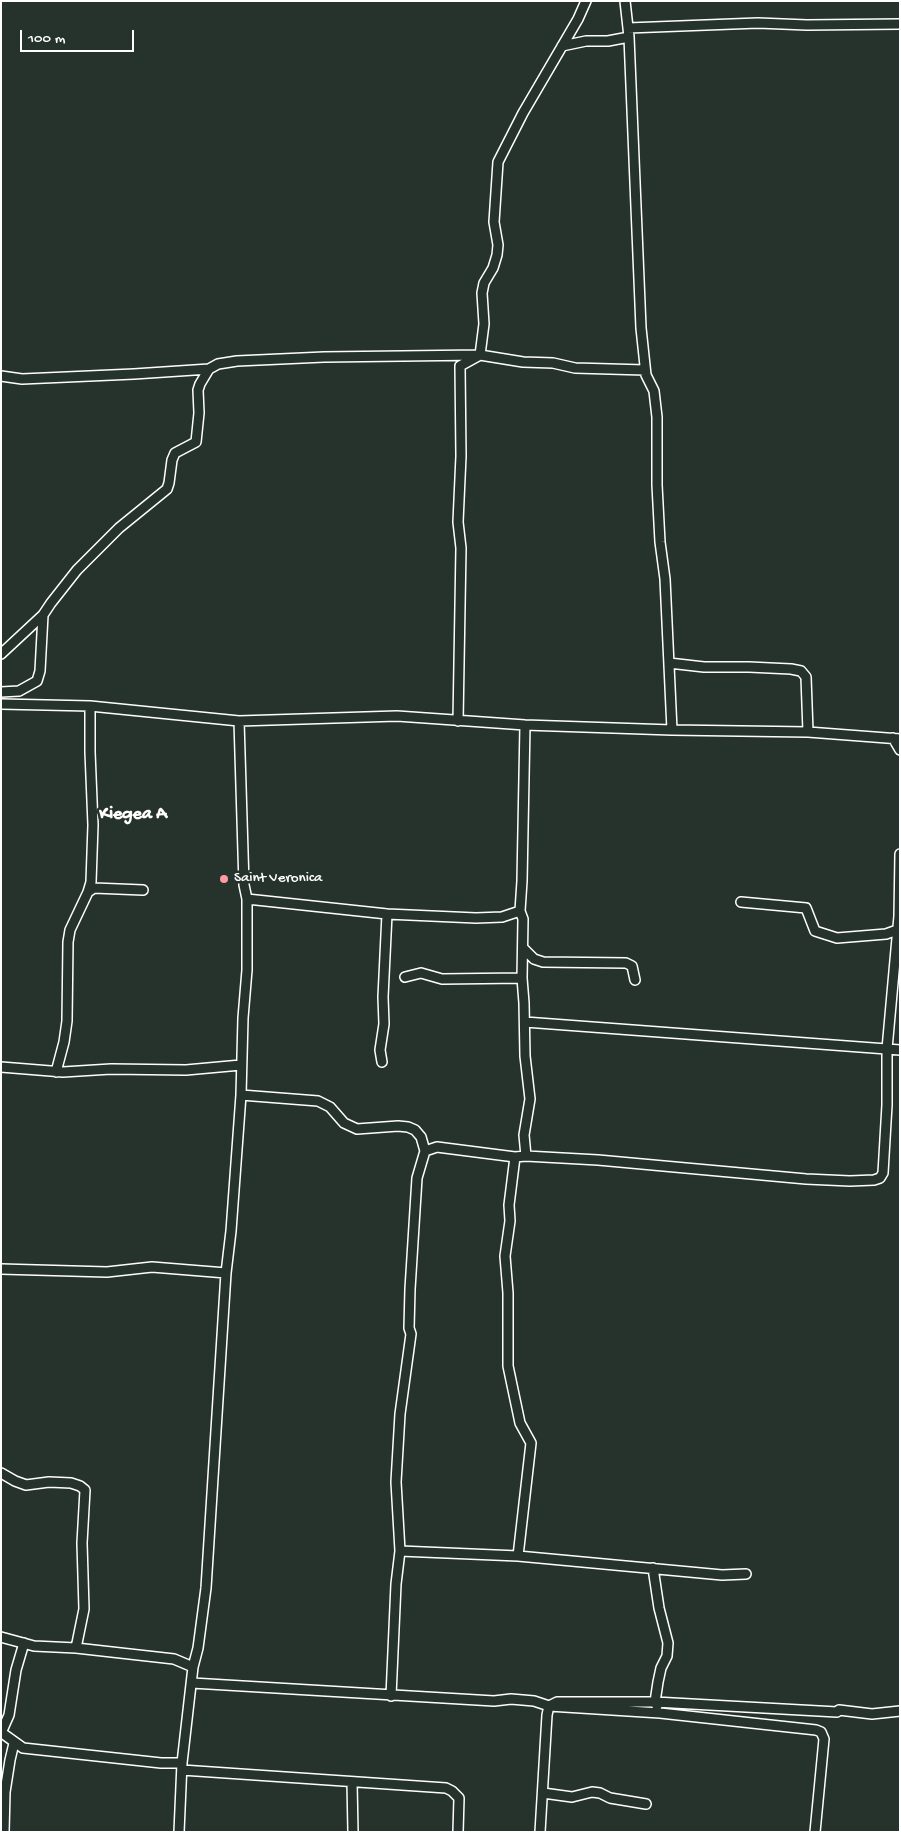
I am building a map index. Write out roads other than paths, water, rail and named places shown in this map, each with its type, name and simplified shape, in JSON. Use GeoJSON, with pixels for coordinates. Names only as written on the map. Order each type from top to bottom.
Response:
{"type":"FeatureCollection","features":[{"type":"Feature","properties":{"kind":"street"},"geometry":{"type":"LineString","coordinates":[[480,355],[484,324],[482,293],[484,283],[497,255],[498,245],[494,222],[498,162],[523,113],[586,1]]}},
{"type":"Feature","properties":{"kind":"street"},"geometry":{"type":"LineString","coordinates":[[625,1],[629,37],[641,328],[645,370],[654,391],[657,417],[657,485],[660,542],[665,579],[672,730]]}},
{"type":"Feature","properties":{"kind":"street"},"geometry":{"type":"LineString","coordinates":[[628,28],[758,23],[807,25],[900,24]]}},
{"type":"Feature","properties":{"kind":"street"},"geometry":{"type":"LineString","coordinates":[[562,46],[586,41],[608,41],[629,37]]}},
{"type":"Feature","properties":{"kind":"street"},"geometry":{"type":"LineString","coordinates":[[458,721],[461,548],[458,522],[462,456],[460,366],[480,355]]}},
{"type":"Feature","properties":{"kind":"street"},"geometry":{"type":"LineString","coordinates":[[1,376],[22,379],[67,378],[209,369],[218,364],[236,361],[324,356],[480,355],[523,362],[553,363],[575,368],[645,370]]}},
{"type":"Feature","properties":{"kind":"street"},"geometry":{"type":"LineString","coordinates":[[1,654],[43,616],[77,570],[119,528],[167,489],[170,483],[172,460],[175,453],[196,442],[199,407],[198,390],[209,369]]}},
{"type":"Feature","properties":{"kind":"street"},"geometry":{"type":"LineString","coordinates":[[1,692],[19,691],[37,681],[40,670],[43,616]]}},
{"type":"Feature","properties":{"kind":"street"},"geometry":{"type":"LineString","coordinates":[[669,663],[704,667],[749,667],[801,671],[806,676],[808,732]]}},
{"type":"Feature","properties":{"kind":"street"},"geometry":{"type":"LineString","coordinates":[[1,704],[90,706],[239,721],[397,716],[525,725],[808,732],[896,738],[900,750]]}},
{"type":"Feature","properties":{"kind":"street"},"geometry":{"type":"LineString","coordinates":[[56,1072],[67,1021],[68,942],[70,930],[91,882],[93,846],[90,706]]}},
{"type":"Feature","properties":{"kind":"street"},"geometry":{"type":"LineString","coordinates":[[179,1832],[182,1766],[193,1667],[198,1648],[205,1597],[226,1272],[231,1232],[241,1095],[247,970],[247,899],[244,885],[239,721]]}},
{"type":"Feature","properties":{"kind":"street"},"geometry":{"type":"LineString","coordinates":[[525,725],[520,911],[523,919],[524,1056],[530,1099],[524,1135],[526,1156]]}},
{"type":"Feature","properties":{"kind":"street"},"geometry":{"type":"LineString","coordinates":[[425,1151],[437,1147],[447,1147],[515,1157],[598,1160],[806,1179],[874,1180],[880,1178],[883,1173],[887,1105],[887,1048],[899,916],[900,854]]}},
{"type":"Feature","properties":{"kind":"street"},"geometry":{"type":"LineString","coordinates":[[88,892],[94,888],[143,890]]}},
{"type":"Feature","properties":{"kind":"street"},"geometry":{"type":"LineString","coordinates":[[247,899],[387,914],[476,918],[502,917],[520,911]]}},
{"type":"Feature","properties":{"kind":"street"},"geometry":{"type":"LineString","coordinates":[[741,902],[806,908],[815,932],[837,938],[886,934],[898,929]]}},
{"type":"Feature","properties":{"kind":"street"},"geometry":{"type":"LineString","coordinates":[[382,1062],[380,1050],[384,1024],[383,997],[387,914]]}},
{"type":"Feature","properties":{"kind":"street"},"geometry":{"type":"LineString","coordinates":[[523,948],[534,959],[543,962],[626,963],[632,966],[635,980]]}},
{"type":"Feature","properties":{"kind":"street"},"geometry":{"type":"LineString","coordinates":[[405,977],[421,973],[442,979],[522,978]]}},
{"type":"Feature","properties":{"kind":"street"},"geometry":{"type":"LineString","coordinates":[[525,1022],[900,1050]]}},
{"type":"Feature","properties":{"kind":"street"},"geometry":{"type":"LineString","coordinates":[[1,1067],[56,1072],[111,1069],[186,1070],[241,1065]]}},
{"type":"Feature","properties":{"kind":"street"},"geometry":{"type":"LineString","coordinates":[[241,1095],[318,1101],[330,1107],[344,1124],[357,1129],[408,1127],[421,1137],[425,1151],[417,1178],[410,1289],[410,1334],[400,1414],[396,1482],[400,1551],[396,1584],[391,1696]]}},
{"type":"Feature","properties":{"kind":"street"},"geometry":{"type":"LineString","coordinates":[[515,1157],[505,1256],[508,1293],[508,1366],[520,1424],[531,1443],[518,1556]]}},
{"type":"Feature","properties":{"kind":"street"},"geometry":{"type":"LineString","coordinates":[[1,1269],[107,1272],[152,1267],[226,1272]]}},
{"type":"Feature","properties":{"kind":"street"},"geometry":{"type":"LineString","coordinates":[[1,1473],[26,1485],[49,1482],[63,1483],[80,1486],[85,1490],[82,1543],[84,1609],[76,1648]]}},
{"type":"Feature","properties":{"kind":"street"},"geometry":{"type":"LineString","coordinates":[[400,1551],[518,1556],[722,1575],[746,1574]]}},
{"type":"Feature","properties":{"kind":"street"},"geometry":{"type":"LineString","coordinates":[[653,1568],[659,1608],[668,1643],[667,1656],[661,1668],[655,1702],[660,1713]]}},
{"type":"Feature","properties":{"kind":"street"},"geometry":{"type":"LineString","coordinates":[[1,1637],[34,1646],[76,1648],[174,1659],[193,1667]]}},
{"type":"Feature","properties":{"kind":"street"},"geometry":{"type":"LineString","coordinates":[[24,1643],[16,1670],[9,1715],[2,1733],[23,1748],[182,1766],[352,1782],[438,1787],[452,1791],[459,1798],[458,1832]]}},
{"type":"Feature","properties":{"kind":"street"},"geometry":{"type":"LineString","coordinates":[[192,1683],[391,1696],[494,1701],[511,1699],[534,1701],[549,1706],[660,1713],[810,1729],[821,1732],[824,1739],[816,1832]]}},
{"type":"Feature","properties":{"kind":"street"},"geometry":{"type":"LineString","coordinates":[[540,1832],[546,1716],[549,1706],[557,1702],[655,1702],[837,1712],[839,1710],[872,1714],[900,1711]]}},
{"type":"Feature","properties":{"kind":"street"},"geometry":{"type":"LineString","coordinates":[[4,1832],[5,1792],[14,1742]]}},
{"type":"Feature","properties":{"kind":"street"},"geometry":{"type":"LineString","coordinates":[[352,1782],[353,1832]]}},
{"type":"Feature","properties":{"kind":"street"},"geometry":{"type":"LineString","coordinates":[[543,1793],[572,1797],[592,1792],[600,1793],[610,1798],[646,1804]]}},
{"type":"Feature","properties":{"kind":"place","name":"Saint Veronica"},"geometry":{"type":"Point","coordinates":[224,879]}},
{"type":"Feature","properties":{"kind":"district","name":"Kiegea A"},"geometry":{"type":"Point","coordinates":[133,815]}}]}
